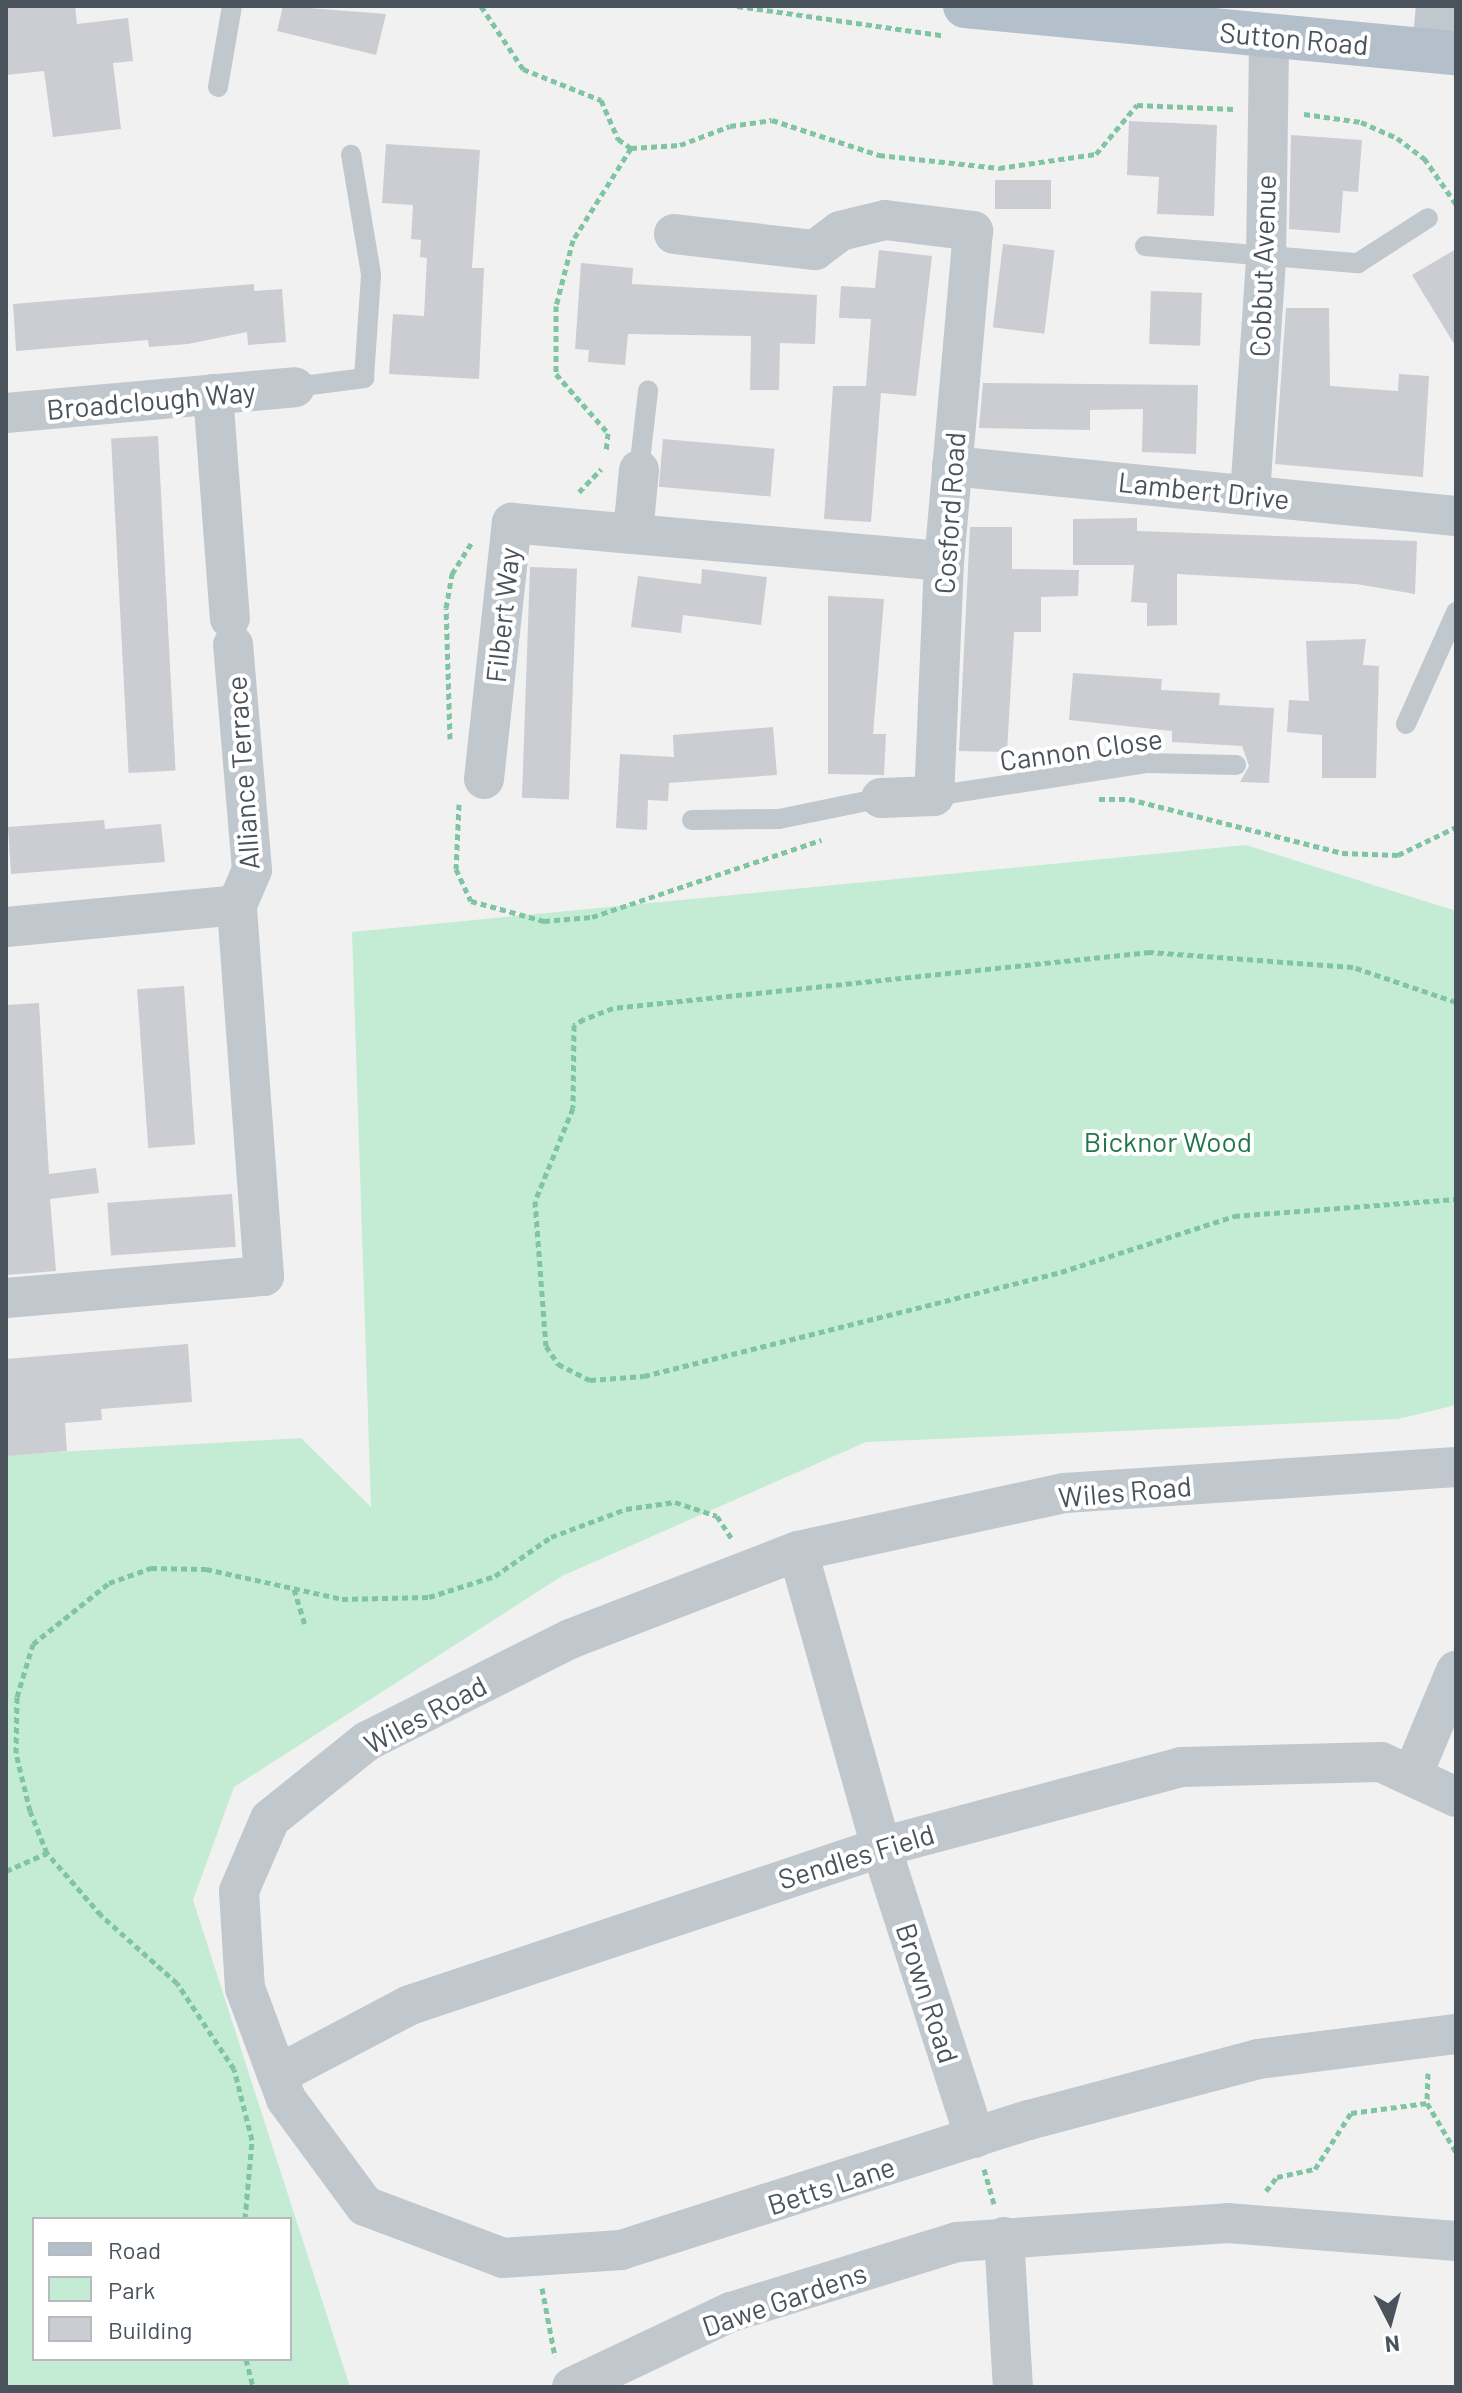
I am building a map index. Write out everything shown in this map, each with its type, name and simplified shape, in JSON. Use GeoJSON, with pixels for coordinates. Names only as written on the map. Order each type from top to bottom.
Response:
{"type":"FeatureCollection","features":[{"type":"Feature","properties":{"kind":"main road","name":"Sutton Road"},"geometry":{"type":"LineString","coordinates":[[965,6],[1444,52]]}},
{"type":"Feature","properties":{"kind":"street"},"geometry":{"type":"LineString","coordinates":[[1436,6],[1444,52]]}},
{"type":"Feature","properties":{"kind":"street","name":"Cobbut Avenue"},"geometry":{"type":"LineString","coordinates":[[1250,495],[1266,260],[1265,109],[1269,36]]}},
{"type":"Feature","properties":{"kind":"street","name":"Cosford Road"},"geometry":{"type":"LineString","coordinates":[[674,234],[815,250],[840,231],[885,220],[973,231],[944,561],[934,796]]}},
{"type":"Feature","properties":{"kind":"street","name":"Broadclough Way"},"geometry":{"type":"LineString","coordinates":[[6,413],[295,387]]}},
{"type":"Feature","properties":{"kind":"street","name":"Alliance Terrace"},"geometry":{"type":"LineString","coordinates":[[6,927],[237,905],[252,870],[213,394]]}},
{"type":"Feature","properties":{"kind":"street","name":"Lambert Drive"},"geometry":{"type":"LineString","coordinates":[[952,466],[1456,516]]}},
{"type":"Feature","properties":{"kind":"street"},"geometry":{"type":"LineString","coordinates":[[633,534],[639,470]]}},
{"type":"Feature","properties":{"kind":"street","name":"Filbert Way"},"geometry":{"type":"LineString","coordinates":[[484,779],[512,523],[944,561]]}},
{"type":"Feature","properties":{"kind":"street"},"geometry":{"type":"LineString","coordinates":[[881,798],[934,796]]}},
{"type":"Feature","properties":{"kind":"street"},"geometry":{"type":"LineString","coordinates":[[6,1298],[264,1276],[237,905]]}},
{"type":"Feature","properties":{"kind":"street","name":"Wiles Road"},"geometry":{"type":"LineString","coordinates":[[277,2075],[245,1988],[239,1891],[270,1819],[367,1741],[570,1639],[748,1565],[798,1551],[1065,1493],[1456,1467]]}},
{"type":"Feature","properties":{"kind":"street"},"geometry":{"type":"LineString","coordinates":[[798,1551],[881,1847]]}},
{"type":"Feature","properties":{"kind":"street"},"geometry":{"type":"LineString","coordinates":[[1412,1776],[1456,1671]]}},
{"type":"Feature","properties":{"kind":"street","name":"Sendles Field"},"geometry":{"type":"LineString","coordinates":[[277,2075],[410,2005],[881,1847],[1181,1767],[1381,1762],[1456,1797]]}},
{"type":"Feature","properties":{"kind":"street","name":"Brown Road"},"geometry":{"type":"LineString","coordinates":[[881,1847],[975,2138]]}},
{"type":"Feature","properties":{"kind":"street","name":"Betts Lane"},"geometry":{"type":"LineString","coordinates":[[277,2075],[286,2099],[365,2206],[503,2258],[621,2250],[975,2138],[1258,2059],[1443,2036]]}},
{"type":"Feature","properties":{"kind":"street","name":"Dawe Gardens"},"geometry":{"type":"LineString","coordinates":[[574,2386],[731,2312],[957,2242],[1004,2237],[1254,2228],[1456,2241]]}},
{"type":"Feature","properties":{"kind":"street"},"geometry":{"type":"LineString","coordinates":[[1004,2237],[1013,2387]]}},
{"type":"Feature","properties":{"kind":"lane"},"geometry":{"type":"LineString","coordinates":[[218,87],[232,6]]}},
{"type":"Feature","properties":{"kind":"lane"},"geometry":{"type":"LineString","coordinates":[[295,387],[364,378],[371,274],[351,155]]}},
{"type":"Feature","properties":{"kind":"lane"},"geometry":{"type":"LineString","coordinates":[[1145,246],[1266,260],[1358,263],[1428,218]]}},
{"type":"Feature","properties":{"kind":"lane"},"geometry":{"type":"LineString","coordinates":[[639,470],[648,391]]}},
{"type":"Feature","properties":{"kind":"lane"},"geometry":{"type":"LineString","coordinates":[[1406,724],[1456,612]]}},
{"type":"Feature","properties":{"kind":"lane","name":"Cannon Close"},"geometry":{"type":"LineString","coordinates":[[934,796],[1147,763],[1236,765]]}},
{"type":"Feature","properties":{"kind":"lane"},"geometry":{"type":"LineString","coordinates":[[692,820],[779,819],[881,798]]}},
{"type":"Feature","properties":{"kind":"path"},"geometry":{"type":"LineString","coordinates":[[481,6],[523,69],[601,100],[618,139],[631,148],[680,145],[730,126],[772,120],[879,155],[999,168],[1096,154],[1137,105],[1265,109],[1361,122],[1397,138],[1424,158],[1456,204]]}},
{"type":"Feature","properties":{"kind":"path"},"geometry":{"type":"LineString","coordinates":[[567,497],[590,488],[605,462],[608,433],[556,374],[556,306],[573,240],[631,148]]}},
{"type":"Feature","properties":{"kind":"path"},"geometry":{"type":"LineString","coordinates":[[1456,1002],[1353,967],[1150,952],[613,1008],[574,1025],[573,1108],[535,1201],[546,1346],[558,1364],[590,1380],[644,1376],[1061,1272],[1234,1216],[1456,1199]]}},
{"type":"Feature","properties":{"kind":"path"},"geometry":{"type":"LineString","coordinates":[[245,2217],[252,2140],[234,2069],[177,1983],[101,1915],[47,1853],[16,1753],[17,1697],[33,1644],[109,1583],[151,1568],[206,1569],[342,1599],[429,1597],[495,1576],[551,1537],[626,1509],[675,1502],[717,1516],[748,1565]]}},
{"type":"Feature","properties":{"kind":"path"},"geometry":{"type":"LineString","coordinates":[[294,1588],[305,1625]]}},
{"type":"Feature","properties":{"kind":"path"},"geometry":{"type":"LineString","coordinates":[[6,1871],[47,1853]]}},
{"type":"Feature","properties":{"kind":"path"},"geometry":{"type":"LineString","coordinates":[[1443,2036],[1427,2103],[1456,2152]]}},
{"type":"Feature","properties":{"kind":"path"},"geometry":{"type":"LineString","coordinates":[[1254,2228],[1255,2205],[1277,2177],[1315,2169],[1351,2113],[1427,2103]]}},
{"type":"Feature","properties":{"kind":"path"},"geometry":{"type":"LineString","coordinates":[[975,2138],[1004,2237]]}},
{"type":"Feature","properties":{"kind":"path"},"geometry":{"type":"LineString","coordinates":[[539,2256],[551,2352],[574,2386]]}},
{"type":"Feature","properties":{"kind":"path"},"geometry":{"type":"LineString","coordinates":[[246,2361],[253,2387]]}},
{"type":"Feature","properties":{"kind":"green space","name":"Bicknor Wood"},"geometry":{"type":"Polygon","coordinates":[[[1246,845],[1456,911],[1456,1405],[1398,1419],[866,1442],[562,1576],[234,1787],[193,1900],[350,2387],[6,2387],[6,1455],[301,1438],[371,1507],[352,932],[1246,845]]]}},
{"type":"Feature","properties":{"kind":"building"},"geometry":{"type":"Polygon","coordinates":[[[6,6],[75,6],[77,24],[128,18],[133,61],[113,63],[121,129],[53,137],[44,71],[6,75],[6,6]]]}},
{"type":"Feature","properties":{"kind":"building"},"geometry":{"type":"Polygon","coordinates":[[[283,6],[386,14],[376,55],[277,31],[283,6]]]}},
{"type":"Feature","properties":{"kind":"building"},"geometry":{"type":"Polygon","coordinates":[[[1129,121],[1217,125],[1214,216],[1157,214],[1159,177],[1127,175],[1129,121]]]}},
{"type":"Feature","properties":{"kind":"building"},"geometry":{"type":"Polygon","coordinates":[[[1291,135],[1362,140],[1358,192],[1343,191],[1340,233],[1289,229],[1291,135]]]}},
{"type":"Feature","properties":{"kind":"building"},"geometry":{"type":"Polygon","coordinates":[[[386,144],[480,150],[472,268],[484,268],[479,379],[389,374],[393,314],[424,316],[427,258],[420,257],[421,240],[411,239],[413,205],[382,203],[386,144]]]}},
{"type":"Feature","properties":{"kind":"building"},"geometry":{"type":"Polygon","coordinates":[[[995,180],[1051,180],[1051,209],[995,209],[995,180]]]}},
{"type":"Feature","properties":{"kind":"building"},"geometry":{"type":"Polygon","coordinates":[[[1003,244],[1055,250],[1044,334],[993,327],[1003,244]]]}},
{"type":"Feature","properties":{"kind":"building"},"geometry":{"type":"Polygon","coordinates":[[[1456,249],[1456,347],[1412,275],[1456,249]]]}},
{"type":"Feature","properties":{"kind":"building"},"geometry":{"type":"Polygon","coordinates":[[[879,250],[932,256],[916,396],[881,393],[871,522],[824,519],[833,386],[866,386],[871,319],[839,318],[841,286],[875,288],[879,250]]]}},
{"type":"Feature","properties":{"kind":"building"},"geometry":{"type":"Polygon","coordinates":[[[581,263],[633,268],[632,284],[817,295],[815,344],[780,343],[779,390],[750,390],[751,336],[628,334],[625,365],[588,362],[589,350],[575,349],[581,263]]]}},
{"type":"Feature","properties":{"kind":"building"},"geometry":{"type":"Polygon","coordinates":[[[254,284],[254,291],[282,289],[286,342],[248,345],[247,332],[188,344],[149,347],[148,340],[16,351],[13,304],[254,284]]]}},
{"type":"Feature","properties":{"kind":"building"},"geometry":{"type":"Polygon","coordinates":[[[1151,291],[1202,293],[1200,346],[1149,344],[1151,291]]]}},
{"type":"Feature","properties":{"kind":"building"},"geometry":{"type":"Polygon","coordinates":[[[1286,308],[1329,308],[1330,386],[1398,391],[1399,374],[1429,376],[1423,477],[1275,464],[1286,308]]]}},
{"type":"Feature","properties":{"kind":"building"},"geometry":{"type":"Polygon","coordinates":[[[983,383],[1198,385],[1196,454],[1142,452],[1143,409],[1090,410],[1090,430],[979,428],[983,383]]]}},
{"type":"Feature","properties":{"kind":"building"},"geometry":{"type":"Polygon","coordinates":[[[158,436],[176,771],[129,773],[111,438],[158,436]]]}},
{"type":"Feature","properties":{"kind":"building"},"geometry":{"type":"Polygon","coordinates":[[[663,439],[775,449],[770,497],[659,487],[663,439]]]}},
{"type":"Feature","properties":{"kind":"building"},"geometry":{"type":"Polygon","coordinates":[[[1137,518],[1137,531],[1417,541],[1415,594],[1356,584],[1177,574],[1177,625],[1147,626],[1147,603],[1131,602],[1134,565],[1073,565],[1073,519],[1137,518]]]}},
{"type":"Feature","properties":{"kind":"building"},"geometry":{"type":"Polygon","coordinates":[[[970,527],[1012,527],[1012,569],[1079,570],[1078,596],[1041,597],[1041,632],[1014,632],[1007,752],[959,751],[970,527]]]}},
{"type":"Feature","properties":{"kind":"building"},"geometry":{"type":"Polygon","coordinates":[[[530,567],[577,569],[569,799],[522,798],[530,567]]]}},
{"type":"Feature","properties":{"kind":"building"},"geometry":{"type":"Polygon","coordinates":[[[702,569],[767,577],[761,625],[683,615],[681,633],[631,627],[638,576],[701,584],[702,569]]]}},
{"type":"Feature","properties":{"kind":"building"},"geometry":{"type":"Polygon","coordinates":[[[828,596],[884,599],[873,734],[886,734],[884,775],[828,774],[828,596]]]}},
{"type":"Feature","properties":{"kind":"building"},"geometry":{"type":"Polygon","coordinates":[[[1366,639],[1363,665],[1379,666],[1376,778],[1322,778],[1322,735],[1287,732],[1289,700],[1309,701],[1306,641],[1366,639]]]}},
{"type":"Feature","properties":{"kind":"building"},"geometry":{"type":"Polygon","coordinates":[[[1073,673],[1162,679],[1161,690],[1220,693],[1219,705],[1274,708],[1269,783],[1240,782],[1249,766],[1242,746],[1172,742],[1172,731],[1069,720],[1073,673]]]}},
{"type":"Feature","properties":{"kind":"building"},"geometry":{"type":"Polygon","coordinates":[[[773,727],[777,775],[669,783],[668,801],[648,800],[647,830],[616,828],[620,754],[674,757],[673,735],[773,727]]]}},
{"type":"Feature","properties":{"kind":"building"},"geometry":{"type":"Polygon","coordinates":[[[104,820],[105,829],[161,824],[165,862],[11,874],[8,827],[104,820]]]}},
{"type":"Feature","properties":{"kind":"building"},"geometry":{"type":"Polygon","coordinates":[[[184,986],[195,1145],[148,1148],[137,989],[184,986]]]}},
{"type":"Feature","properties":{"kind":"building"},"geometry":{"type":"Polygon","coordinates":[[[39,1003],[49,1174],[96,1168],[99,1193],[50,1199],[56,1271],[6,1275],[6,1005],[39,1003]]]}},
{"type":"Feature","properties":{"kind":"building"},"geometry":{"type":"Polygon","coordinates":[[[232,1194],[236,1247],[111,1256],[107,1203],[232,1194]]]}},
{"type":"Feature","properties":{"kind":"building"},"geometry":{"type":"Polygon","coordinates":[[[188,1344],[192,1402],[101,1409],[102,1420],[65,1423],[67,1451],[6,1456],[6,1359],[188,1344]]]}}]}
